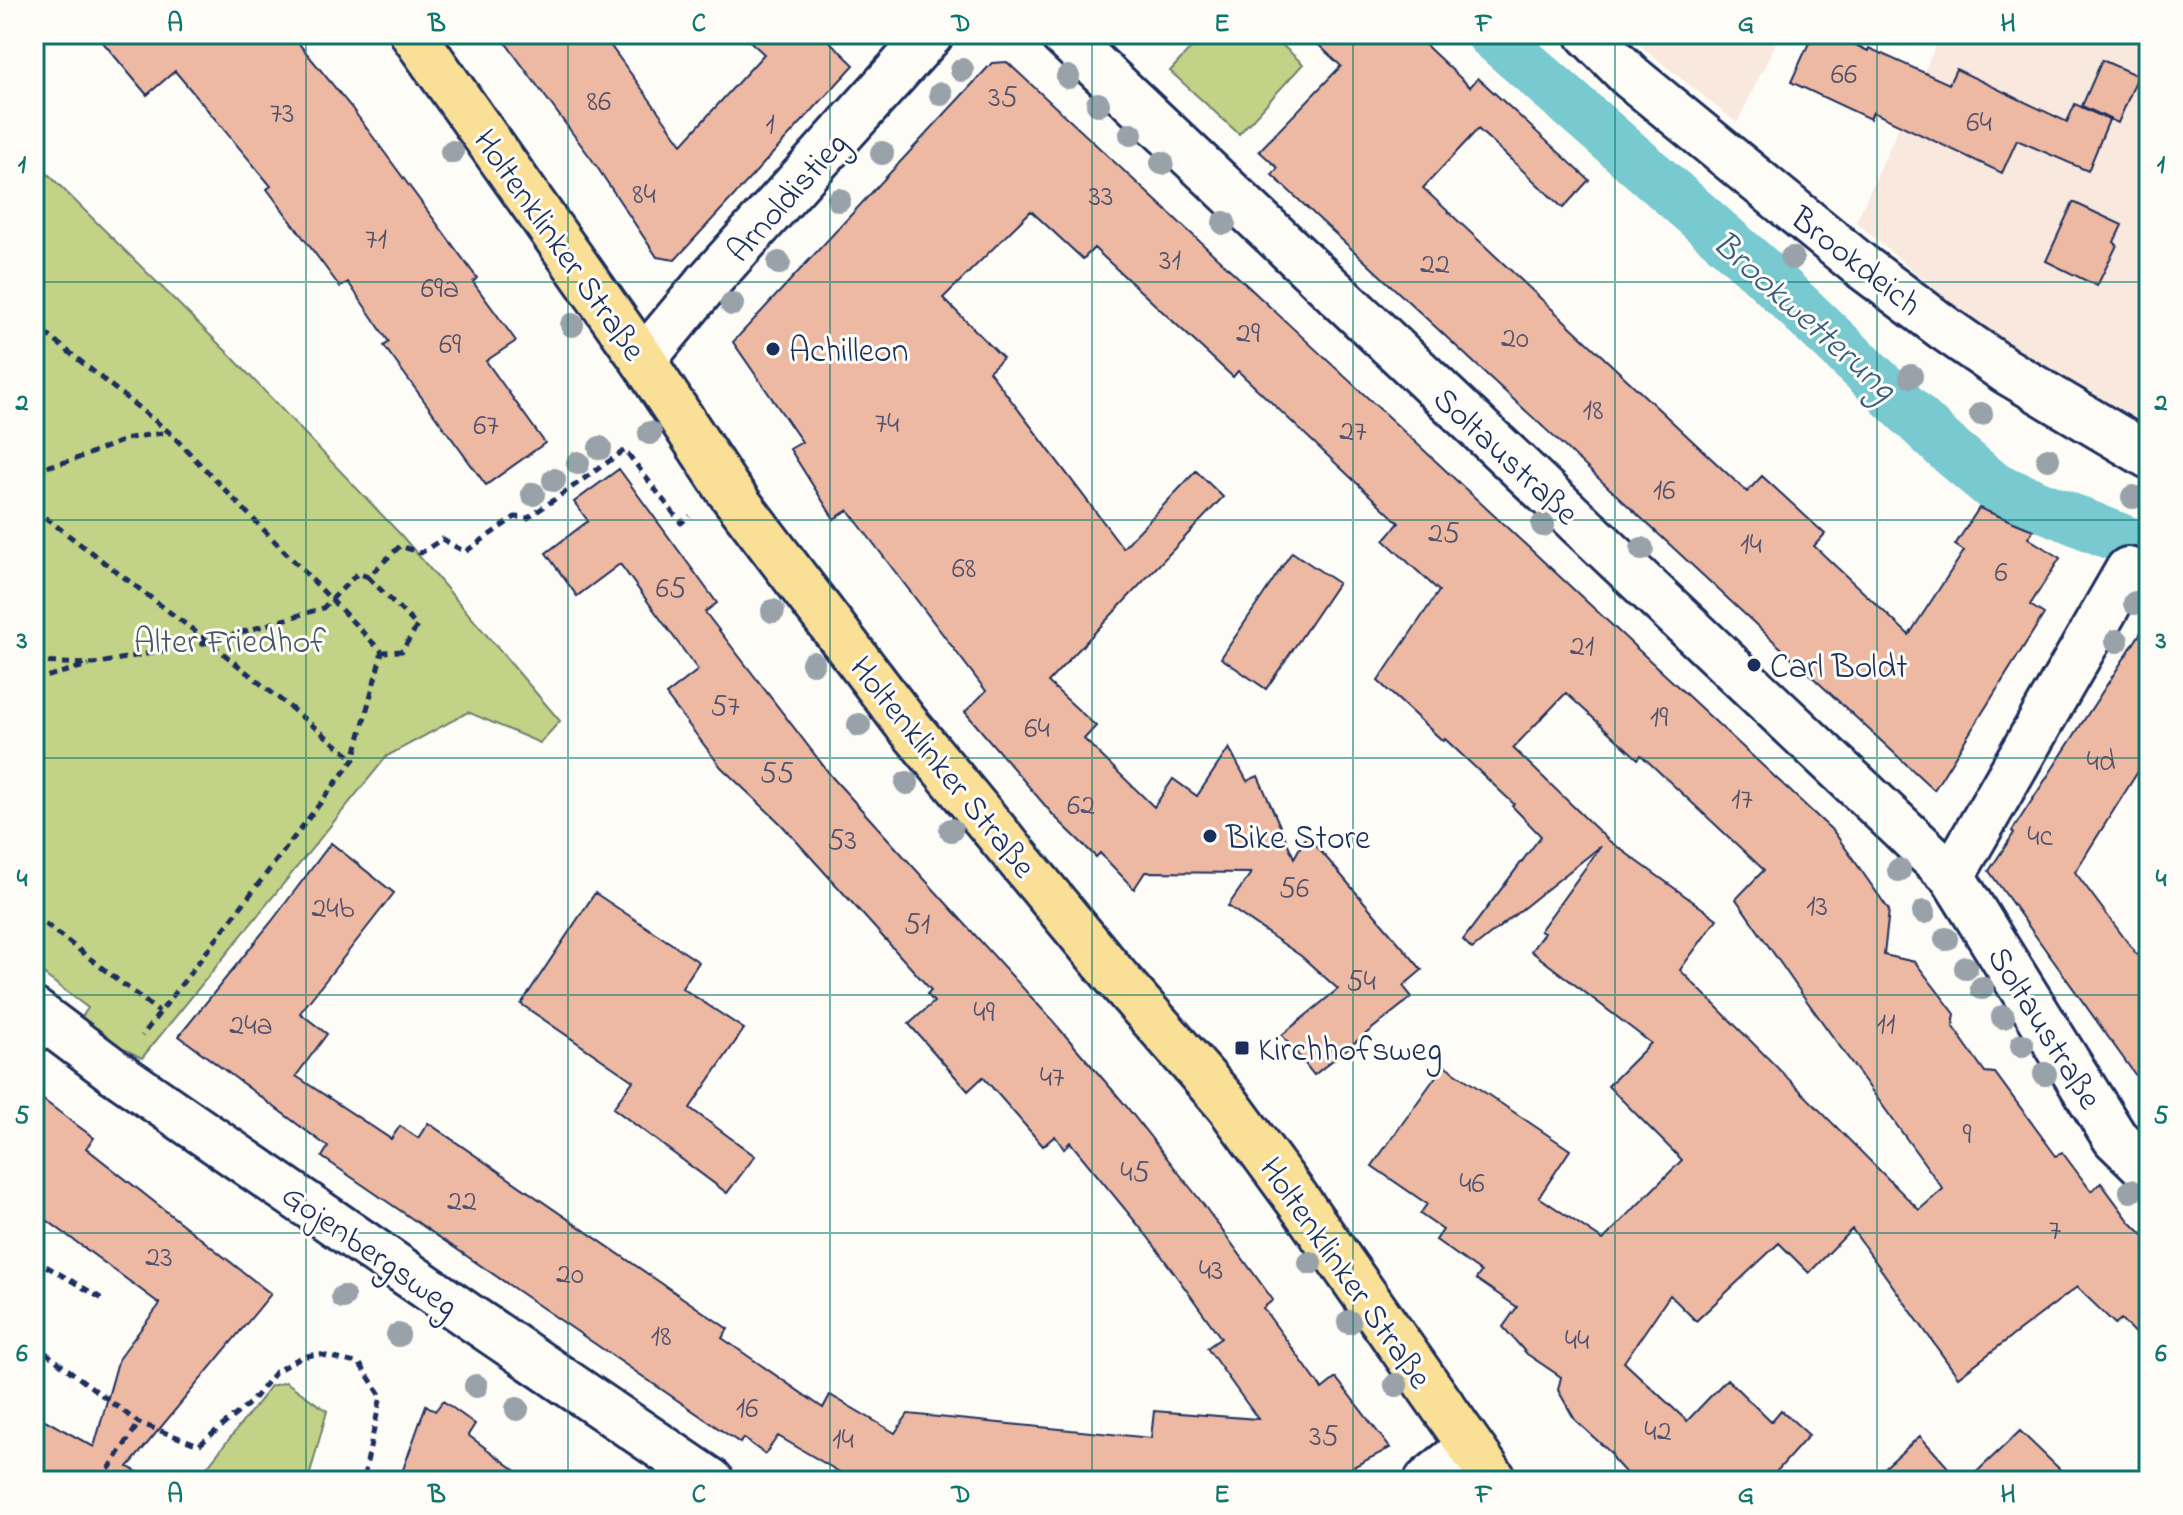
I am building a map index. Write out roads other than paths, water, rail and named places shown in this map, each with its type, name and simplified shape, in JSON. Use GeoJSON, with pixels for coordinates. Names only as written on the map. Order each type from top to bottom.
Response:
{"type":"FeatureCollection","features":[{"type":"Feature","properties":{"kind":"main road","name":"Holtenklinker Straße"},"geometry":{"type":"LineString","coordinates":[[413,34],[643,360],[727,488],[905,722],[1116,977],[1228,1105],[1495,1481]]}},
{"type":"Feature","properties":{"kind":"street","name":"Arnoldistieg"},"geometry":{"type":"LineString","coordinates":[[643,360],[707,283],[931,34]]}},
{"type":"Feature","properties":{"kind":"street","name":"Soltaustraße"},"geometry":{"type":"LineString","coordinates":[[1062,34],[1952,876],[2115,1138],[2149,1171]]}},
{"type":"Feature","properties":{"kind":"street","name":"Brookdeich"},"geometry":{"type":"LineString","coordinates":[[1588,34],[1631,77],[1860,265],[2006,371],[2149,456]]}},
{"type":"Feature","properties":{"kind":"street"},"geometry":{"type":"LineString","coordinates":[[1952,876],[2128,570]]}},
{"type":"Feature","properties":{"kind":"street","name":"Gojenbergsweg"},"geometry":{"type":"LineString","coordinates":[[34,1011],[168,1109],[711,1481]]}},
{"type":"Feature","properties":{"kind":"street"},"geometry":{"type":"LineString","coordinates":[[1427,1481],[1469,1447]]}},
{"type":"Feature","properties":{"kind":"waterway","name":"Brookwetterung"},"geometry":{"type":"LineString","coordinates":[[1491,34],[1758,268],[1945,446],[1994,487],[2149,550]]}},
{"type":"Feature","properties":{"kind":"place","name":"Achilleon"},"geometry":{"type":"Point","coordinates":[773,349]}},
{"type":"Feature","properties":{"kind":"place","name":"Carl Boldt"},"geometry":{"type":"Point","coordinates":[1754,665]}},
{"type":"Feature","properties":{"kind":"place","name":"Bike Store"},"geometry":{"type":"Point","coordinates":[1210,836]}},
{"type":"Feature","properties":{"kind":"place","name":"Kirchhofsweg"},"geometry":{"type":"Point","coordinates":[1242,1048]}},
{"type":"Feature","properties":{"kind":"park label","name":"Alter Friedhof"},"geometry":{"type":"Point","coordinates":[230,640]}}]}
